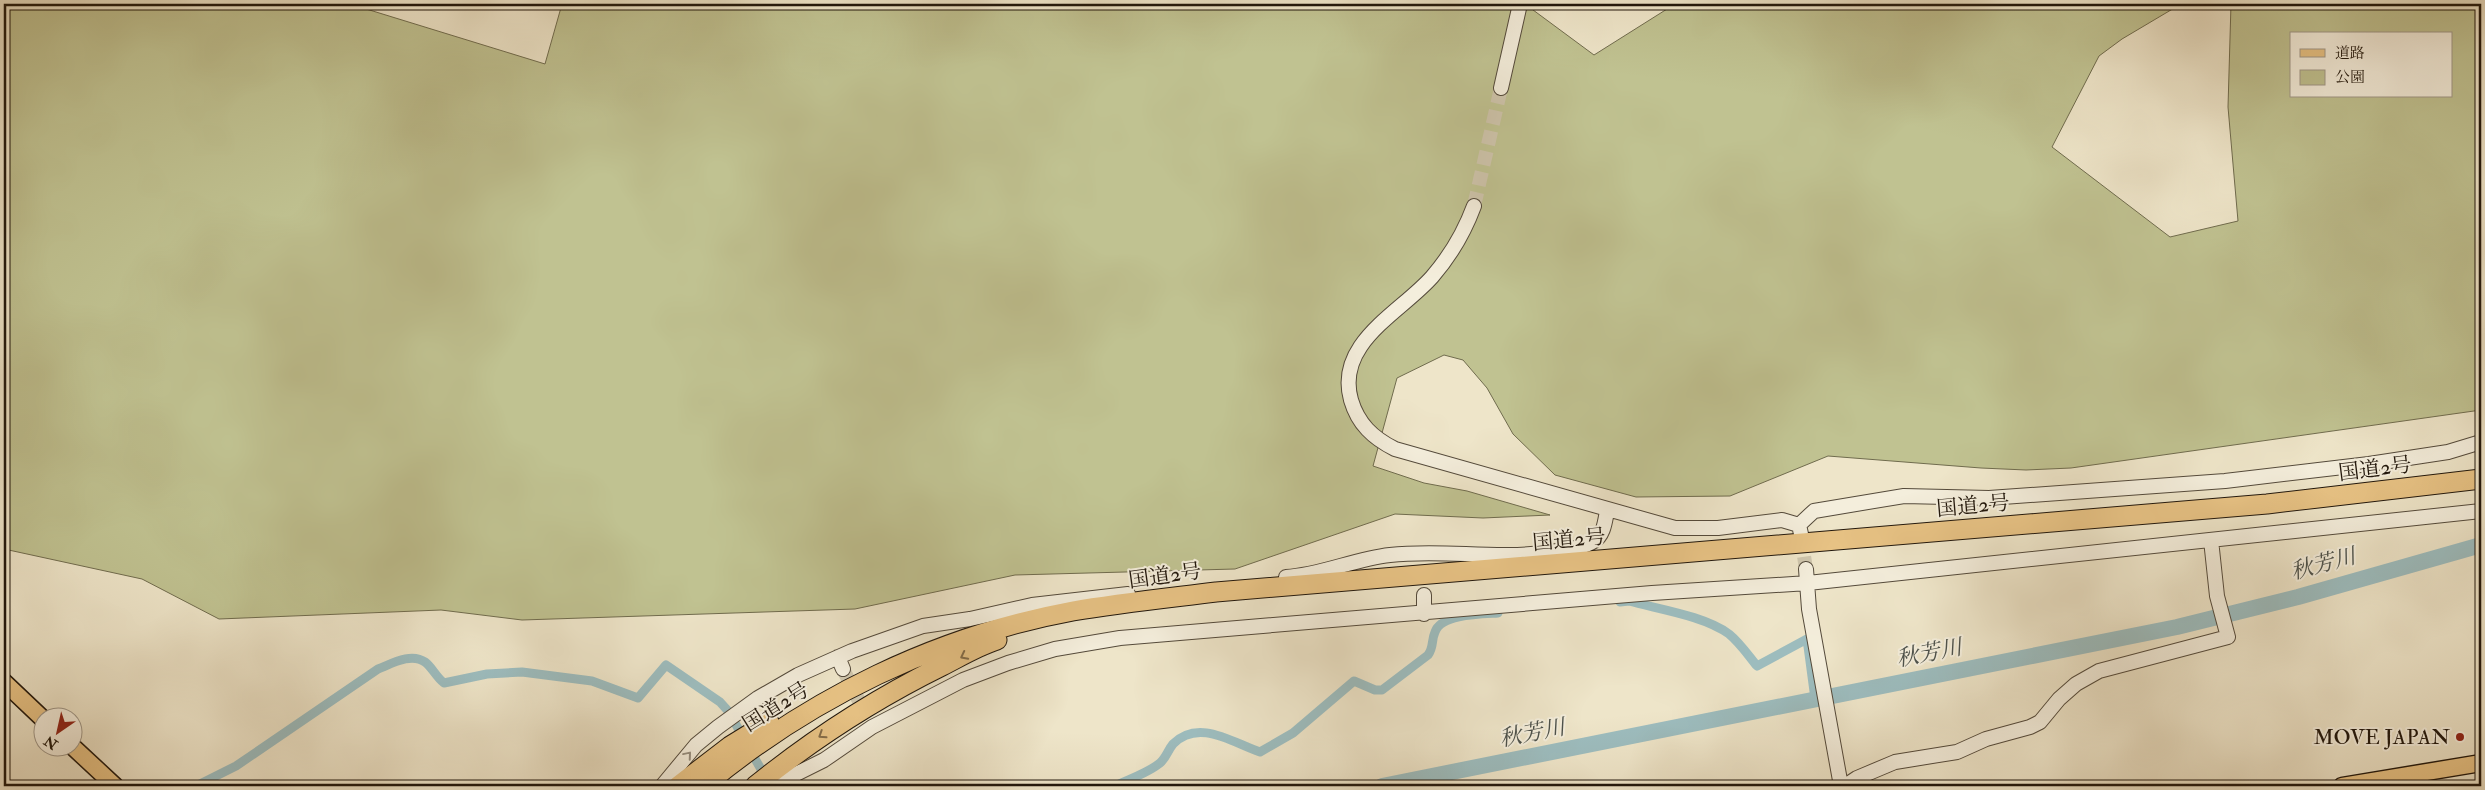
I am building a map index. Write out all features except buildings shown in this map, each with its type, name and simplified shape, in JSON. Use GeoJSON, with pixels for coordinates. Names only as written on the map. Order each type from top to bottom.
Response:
{"type":"FeatureCollection","features":[{"type":"Feature","properties":{"kind":"highway","name":"国道2号"},"geometry":{"type":"LineString","coordinates":[[704,786],[734,752],[756,738],[787,724],[897,664],[981,634],[1074,611],[1216,592],[2267,504],[2481,479]]}},
{"type":"Feature","properties":{"kind":"highway"},"geometry":{"type":"LineString","coordinates":[[770,781],[848,718],[921,676],[989,643],[1074,611]]}},
{"type":"Feature","properties":{"kind":"highway"},"geometry":{"type":"LineString","coordinates":[[678,786],[734,752]]}},
{"type":"Feature","properties":{"kind":"main road"},"geometry":{"type":"LineString","coordinates":[[4,682],[32,709]]}},
{"type":"Feature","properties":{"kind":"main road"},"geometry":{"type":"LineString","coordinates":[[82,755],[115,786]]}},
{"type":"Feature","properties":{"kind":"main road"},"geometry":{"type":"LineString","coordinates":[[2342,786],[2481,763]]}},
{"type":"Feature","properties":{"kind":"street"},"geometry":{"type":"LineString","coordinates":[[1501,88],[1520,4]]}},
{"type":"Feature","properties":{"kind":"street"},"geometry":{"type":"LineString","coordinates":[[1474,206],[1459,241],[1444,262],[1410,299],[1373,331],[1355,354],[1350,369],[1349,381],[1354,410],[1370,433],[1395,449],[1607,511],[1675,528],[1718,528],[1782,520],[1800,531],[1814,511],[1904,496],[1989,498],[2225,482],[2448,452],[2481,442]]}},
{"type":"Feature","properties":{"kind":"street"},"geometry":{"type":"LineString","coordinates":[[662,786],[696,745],[718,727],[738,712],[798,675],[841,663],[923,626],[970,619],[1032,605],[1298,577],[1358,560],[1421,553],[1526,556],[1572,548],[1594,541],[1602,532],[1607,511]]}},
{"type":"Feature","properties":{"kind":"street"},"geometry":{"type":"LineString","coordinates":[[770,781],[824,760],[870,722],[963,680],[1008,663],[1055,649],[1184,631],[1424,614],[1807,576],[2212,540],[2481,511]]}},
{"type":"Feature","properties":{"kind":"street"},"geometry":{"type":"LineString","coordinates":[[1845,786],[1857,778],[1895,762],[1957,752],[1986,739],[2030,727],[2040,722],[2076,684],[2099,671],[2228,637],[2217,596],[2212,540]]}},
{"type":"Feature","properties":{"kind":"street"},"geometry":{"type":"LineString","coordinates":[[1421,553],[1423,567]]}},
{"type":"Feature","properties":{"kind":"street"},"geometry":{"type":"LineString","coordinates":[[1807,576],[1809,610],[1825,689],[1841,786]]}},
{"type":"Feature","properties":{"kind":"street"},"geometry":{"type":"LineString","coordinates":[[1424,596],[1424,614]]}},
{"type":"Feature","properties":{"kind":"green space"},"geometry":{"type":"Polygon","coordinates":[[[4,4],[350,4],[545,64],[562,4],[1525,4],[1594,55],[1675,4],[2181,4],[2122,39],[2099,56],[2052,147],[2170,237],[2238,221],[2228,107],[2231,4],[2481,4],[2481,410],[2071,468],[2026,470],[1981,468],[1828,456],[1730,496],[1636,497],[1555,475],[1513,434],[1487,388],[1463,360],[1444,355],[1397,378],[1373,466],[1424,483],[1467,491],[1550,515],[1483,518],[1395,514],[1235,569],[1015,575],[855,609],[522,620],[441,610],[219,619],[142,579],[4,549],[4,4]]]}},
{"type":"Feature","properties":{"kind":"waterway","name":"秋芳川"},"geometry":{"type":"LineString","coordinates":[[1382,786],[2177,627],[2298,597],[2481,545]]}},
{"type":"Feature","properties":{"kind":"waterway"},"geometry":{"type":"LineString","coordinates":[[1620,602],[1629,601],[1707,622],[1729,634],[1737,641],[1757,666],[1807,639],[1815,699]]}},
{"type":"Feature","properties":{"kind":"waterway"},"geometry":{"type":"LineString","coordinates":[[1115,786],[1155,767],[1164,759],[1173,744],[1183,737],[1194,733],[1216,735],[1260,752],[1293,733],[1354,681],[1375,690],[1382,690],[1428,655],[1435,632],[1445,622],[1463,616],[1498,613]]}},
{"type":"Feature","properties":{"kind":"waterway"},"geometry":{"type":"LineString","coordinates":[[196,786],[236,766],[378,669],[395,662],[414,658],[425,662],[444,683],[487,674],[522,672],[592,681],[638,698],[666,665],[720,702],[729,712]]}},
{"type":"Feature","properties":{"kind":"waterway"},"geometry":{"type":"LineString","coordinates":[[734,721],[744,739]]}},
{"type":"Feature","properties":{"kind":"waterway"},"geometry":{"type":"LineString","coordinates":[[750,750],[766,778]]}},
{"type":"Feature","properties":{"kind":"tunnel"},"geometry":{"type":"LineString","coordinates":[[1474,206],[1501,88]]}},
{"type":"Feature","properties":{"kind":"tunnel"},"geometry":{"type":"LineString","coordinates":[[1801,536],[1806,569]]}},
{"type":"Feature","properties":{"kind":"tunnel"},"geometry":{"type":"LineString","coordinates":[[843,669],[867,717]]}},
{"type":"Feature","properties":{"kind":"place","name":"MOVE JAPAN"},"geometry":{"type":"Point","coordinates":[2460,737]}}]}
